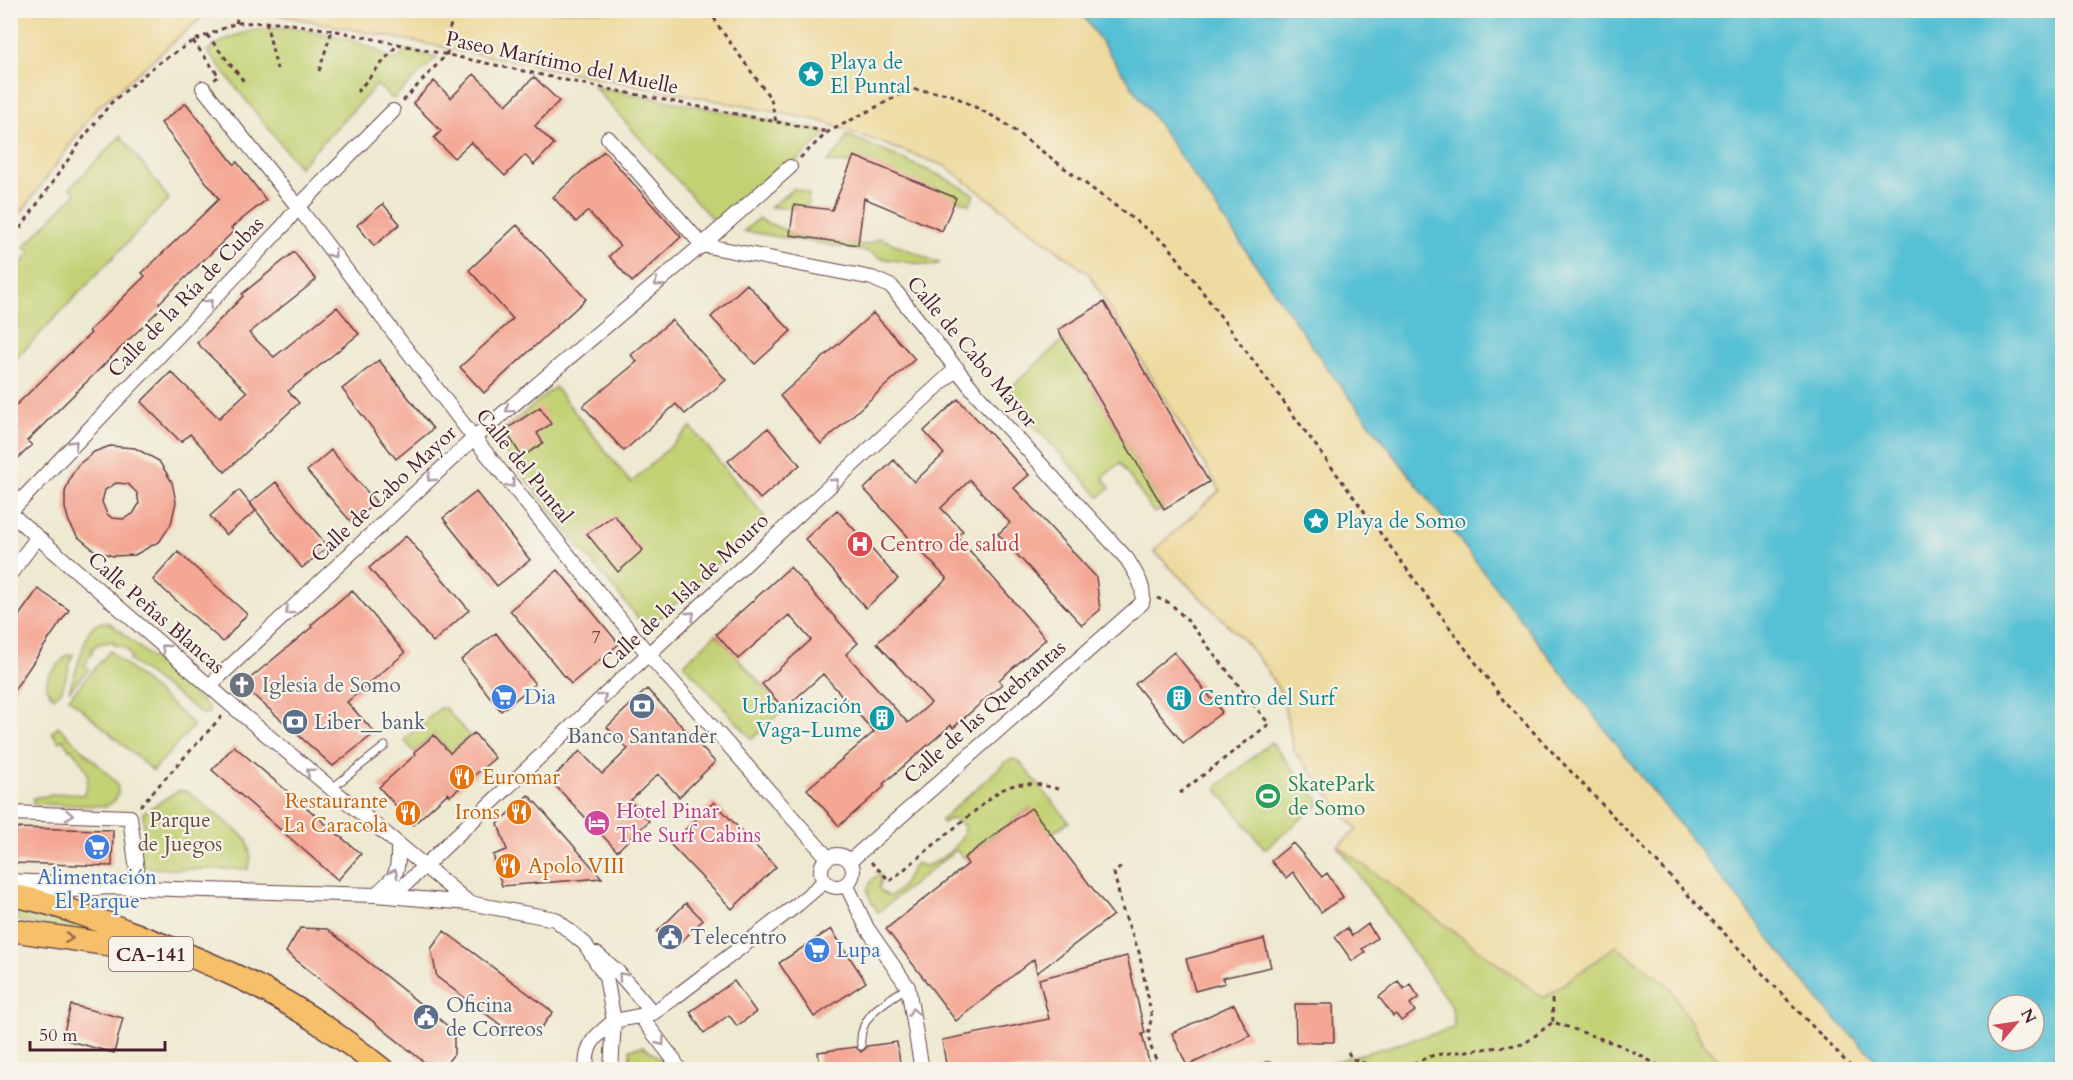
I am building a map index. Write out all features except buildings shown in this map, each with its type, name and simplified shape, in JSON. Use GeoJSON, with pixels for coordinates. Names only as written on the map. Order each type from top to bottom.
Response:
{"type":"FeatureCollection","features":[{"type":"Feature","properties":{"kind":"main road","name":"CA-141"},"geometry":{"type":"LineString","coordinates":[[17,901],[97,920],[227,971],[285,1002],[350,1042],[383,1070]]}},
{"type":"Feature","properties":{"kind":"main road","name":"CA-141"},"geometry":{"type":"LineString","coordinates":[[10,930],[126,947],[221,976],[285,1002]]}},
{"type":"Feature","properties":{"kind":"street","name":"Calle del Puntal"},"geometry":{"type":"LineString","coordinates":[[203,88],[298,207],[474,438],[648,654],[828,858]]}},
{"type":"Feature","properties":{"kind":"street","name":"Calle de la Ría de Cubas"},"geometry":{"type":"LineString","coordinates":[[10,512],[284,225],[298,207],[393,111]]}},
{"type":"Feature","properties":{"kind":"street"},"geometry":{"type":"LineString","coordinates":[[608,138],[702,245]]}},
{"type":"Feature","properties":{"kind":"street","name":"Calle de Cabo Mayor"},"geometry":{"type":"LineString","coordinates":[[209,686],[474,438],[702,245],[790,167]]}},
{"type":"Feature","properties":{"kind":"street","name":"Calle de Cabo Mayor"},"geometry":{"type":"LineString","coordinates":[[702,245],[872,278],[892,287],[974,391],[1127,559],[1144,593]]}},
{"type":"Feature","properties":{"kind":"street","name":"Calle de la Isla de Mouro"},"geometry":{"type":"LineString","coordinates":[[393,896],[648,654],[957,368]]}},
{"type":"Feature","properties":{"kind":"street","name":"Calle Peñas Blancas"},"geometry":{"type":"LineString","coordinates":[[10,512],[37,538],[231,705],[469,903]]}},
{"type":"Feature","properties":{"kind":"street"},"geometry":{"type":"LineString","coordinates":[[10,574],[37,538]]}},
{"type":"Feature","properties":{"kind":"street","name":"Calle de las Quebrantas"},"geometry":{"type":"LineString","coordinates":[[850,861],[1142,603],[1144,593]]}},
{"type":"Feature","properties":{"kind":"street"},"geometry":{"type":"LineString","coordinates":[[10,813],[130,817],[139,887]]}},
{"type":"Feature","properties":{"kind":"street"},"geometry":{"type":"LineString","coordinates":[[375,895],[391,880],[399,866],[398,846]]}},
{"type":"Feature","properties":{"kind":"street"},"geometry":{"type":"LineString","coordinates":[[444,848],[442,865],[446,885]]}},
{"type":"Feature","properties":{"kind":"street"},"geometry":{"type":"LineString","coordinates":[[842,855],[850,861],[852,876],[846,884],[832,886],[825,881],[822,876],[822,866],[828,858],[842,855]]}},
{"type":"Feature","properties":{"kind":"street"},"geometry":{"type":"LineString","coordinates":[[10,881],[46,881],[109,887]]}},
{"type":"Feature","properties":{"kind":"street"},"geometry":{"type":"LineString","coordinates":[[586,1070],[586,1053],[595,1036],[614,1022],[647,1015],[674,999],[825,881]]}},
{"type":"Feature","properties":{"kind":"street"},"geometry":{"type":"LineString","coordinates":[[846,884],[867,928],[908,987],[922,1070]]}},
{"type":"Feature","properties":{"kind":"street"},"geometry":{"type":"LineString","coordinates":[[17,901],[60,891],[109,887],[375,895],[469,903],[555,920],[617,971],[647,1015],[679,1070]]}},
{"type":"Feature","properties":{"kind":"street"},"geometry":{"type":"LineString","coordinates":[[585,945],[606,977],[614,1022],[611,1070]]}},
{"type":"Feature","properties":{"kind":"lane"},"geometry":{"type":"LineString","coordinates":[[331,789],[385,746]]}},
{"type":"Feature","properties":{"kind":"lane"},"geometry":{"type":"LineString","coordinates":[[861,1046],[860,1038],[865,1022],[872,1011],[908,987]]}},
{"type":"Feature","properties":{"kind":"path"},"geometry":{"type":"LineString","coordinates":[[236,23],[239,10]]}},
{"type":"Feature","properties":{"kind":"path"},"geometry":{"type":"LineString","coordinates":[[393,111],[447,54],[448,34],[455,10]]}},
{"type":"Feature","properties":{"kind":"path"},"geometry":{"type":"LineString","coordinates":[[710,10],[719,27],[771,99],[776,122]]}},
{"type":"Feature","properties":{"kind":"path"},"geometry":{"type":"LineString","coordinates":[[266,22],[277,69]]}},
{"type":"Feature","properties":{"kind":"path","name":"Paseo Marítimo del Muelle"},"geometry":{"type":"LineString","coordinates":[[10,243],[84,137],[111,103],[157,64],[193,41],[236,23],[277,22],[332,30],[593,86],[828,132]]}},
{"type":"Feature","properties":{"kind":"path"},"geometry":{"type":"LineString","coordinates":[[319,71],[332,30]]}},
{"type":"Feature","properties":{"kind":"path"},"geometry":{"type":"LineString","coordinates":[[207,35],[246,84]]}},
{"type":"Feature","properties":{"kind":"path"},"geometry":{"type":"LineString","coordinates":[[193,41],[219,76],[203,88]]}},
{"type":"Feature","properties":{"kind":"path"},"geometry":{"type":"LineString","coordinates":[[357,92],[399,44]]}},
{"type":"Feature","properties":{"kind":"path"},"geometry":{"type":"LineString","coordinates":[[790,167],[828,132],[911,89],[950,94],[1000,120],[1167,245],[1504,701],[1854,1070]]}},
{"type":"Feature","properties":{"kind":"path"},"geometry":{"type":"LineString","coordinates":[[1144,593],[1170,603],[1189,622],[1269,724],[1180,793]]}},
{"type":"Feature","properties":{"kind":"path"},"geometry":{"type":"LineString","coordinates":[[130,817],[231,705]]}},
{"type":"Feature","properties":{"kind":"path"},"geometry":{"type":"LineString","coordinates":[[861,851],[890,881],[998,792],[1011,785],[1025,784],[1058,789]]}},
{"type":"Feature","properties":{"kind":"path"},"geometry":{"type":"LineString","coordinates":[[1121,867],[1114,873],[1123,911],[1139,952],[1152,1018],[1148,1037],[1161,1070]]}},
{"type":"Feature","properties":{"kind":"path"},"geometry":{"type":"LineString","coordinates":[[1552,999],[1553,1022]]}},
{"type":"Feature","properties":{"kind":"path"},"geometry":{"type":"LineString","coordinates":[[1396,1070],[1434,1055],[1524,1044],[1553,1022]]}},
{"type":"Feature","properties":{"kind":"path"},"geometry":{"type":"LineString","coordinates":[[1553,1022],[1622,1046],[1666,1070]]}},
{"type":"Feature","properties":{"kind":"path"},"geometry":{"type":"LineString","coordinates":[[1348,1052],[1352,1059],[1386,1070]]}},
{"type":"Feature","properties":{"kind":"green space"},"geometry":{"type":"Polygon","coordinates":[[[290,27],[357,42],[395,61],[407,50],[437,57],[393,99],[377,85],[299,167],[207,51],[236,35],[268,28],[290,27]]]}},
{"type":"Feature","properties":{"kind":"green space"},"geometry":{"type":"Polygon","coordinates":[[[593,86],[828,132],[721,229],[593,86]]]}},
{"type":"Feature","properties":{"kind":"green space"},"geometry":{"type":"Polygon","coordinates":[[[847,135],[941,176],[974,194],[970,205],[855,157],[852,163],[827,162],[843,145],[847,135]]]}},
{"type":"Feature","properties":{"kind":"green space"},"geometry":{"type":"Polygon","coordinates":[[[121,136],[169,199],[11,364],[11,274],[31,253],[24,247],[76,193],[70,188],[121,136]]]}},
{"type":"Feature","properties":{"kind":"green space"},"geometry":{"type":"Polygon","coordinates":[[[794,188],[809,194],[807,207],[794,205],[794,209],[771,207],[794,188]]]}},
{"type":"Feature","properties":{"kind":"green space"},"geometry":{"type":"Polygon","coordinates":[[[758,219],[790,232],[790,235],[858,245],[869,244],[880,238],[939,263],[933,266],[879,258],[870,252],[744,231],[758,219]]]}},
{"type":"Feature","properties":{"kind":"green space"},"geometry":{"type":"Polygon","coordinates":[[[1064,339],[1164,509],[1154,513],[1120,463],[1103,477],[1110,488],[1099,497],[1005,393],[1064,339]]]}},
{"type":"Feature","properties":{"kind":"green space"},"geometry":{"type":"Polygon","coordinates":[[[555,387],[631,483],[691,427],[765,517],[648,630],[494,438],[555,387]]]}},
{"type":"Feature","properties":{"kind":"green space"},"geometry":{"type":"Polygon","coordinates":[[[101,622],[110,623],[118,629],[209,708],[209,713],[202,714],[129,660],[132,657],[129,651],[122,646],[114,645],[114,641],[98,644],[91,650],[93,653],[86,659],[88,661],[84,665],[89,669],[69,691],[88,633],[93,626],[101,622]]]}},
{"type":"Feature","properties":{"kind":"green space"},"geometry":{"type":"Polygon","coordinates":[[[716,634],[784,709],[752,739],[684,664],[716,634]]]}},
{"type":"Feature","properties":{"kind":"green space"},"geometry":{"type":"Polygon","coordinates":[[[110,651],[194,725],[153,771],[69,698],[110,651]]]}},
{"type":"Feature","properties":{"kind":"green space"},"geometry":{"type":"Polygon","coordinates":[[[73,654],[62,690],[54,698],[46,688],[48,676],[67,655],[73,654]]]}},
{"type":"Feature","properties":{"kind":"green space"},"geometry":{"type":"Polygon","coordinates":[[[440,708],[445,708],[470,736],[450,753],[434,735],[414,752],[404,740],[440,708]]]}},
{"type":"Feature","properties":{"kind":"green space"},"geometry":{"type":"Polygon","coordinates":[[[58,726],[114,780],[118,788],[118,795],[110,804],[106,806],[33,804],[33,798],[68,793],[83,795],[86,787],[88,780],[83,764],[63,739],[59,742],[52,732],[58,726]]]}},
{"type":"Feature","properties":{"kind":"green space","name":"SkatePark de Somo"},"geometry":{"type":"Polygon","coordinates":[[[1271,742],[1321,803],[1265,849],[1216,788],[1271,742]]]}},
{"type":"Feature","properties":{"kind":"green space"},"geometry":{"type":"Polygon","coordinates":[[[1013,759],[1019,761],[1069,822],[1050,834],[1030,808],[964,858],[956,850],[878,912],[868,892],[869,884],[873,879],[879,874],[882,877],[879,889],[888,896],[901,887],[916,863],[923,866],[950,852],[961,839],[964,826],[954,820],[943,823],[941,820],[1007,761],[1013,759]]]}},
{"type":"Feature","properties":{"kind":"green space","name":"Parque de Juegos"},"geometry":{"type":"Polygon","coordinates":[[[181,790],[188,792],[247,839],[251,859],[248,869],[143,867],[137,856],[140,838],[145,837],[143,813],[181,790]]]}},
{"type":"Feature","properties":{"kind":"green space"},"geometry":{"type":"Polygon","coordinates":[[[1338,846],[1544,998],[1616,946],[1670,987],[1702,1041],[1728,1069],[1305,1070],[1454,1028],[1452,1007],[1338,846]]]}},
{"type":"Feature","properties":{"kind":"green space"},"geometry":{"type":"Polygon","coordinates":[[[31,909],[138,944],[11,919],[31,909]]]}},
{"type":"Feature","properties":{"kind":"green space"},"geometry":{"type":"Polygon","coordinates":[[[643,1046],[664,1062],[666,1069],[630,1069],[630,1049],[643,1046]]]}},
{"type":"Feature","properties":{"kind":"sand"},"geometry":{"type":"Polygon","coordinates":[[[11,10],[209,11],[95,110],[11,227],[11,10]]]}},
{"type":"Feature","properties":{"kind":"sand","name":"Playa de Somo"},"geometry":{"type":"Polygon","coordinates":[[[259,11],[1080,11],[1328,369],[1634,767],[1824,1007],[1885,1069],[1728,1069],[1702,1041],[1670,987],[1616,946],[1544,998],[1338,846],[1357,830],[1294,751],[1282,695],[1265,667],[1247,644],[1154,551],[1220,490],[1089,274],[945,166],[821,121],[259,11]]]}},
{"type":"Feature","properties":{"kind":"water"},"geometry":{"type":"Polygon","coordinates":[[[1080,11],[2062,11],[2062,1069],[1885,1069],[1824,1007],[1634,767],[1328,369],[1080,11]]]}},
{"type":"Feature","properties":{"kind":"place","name":"Playa de El Puntal"},"geometry":{"type":"Point","coordinates":[811,74]}},
{"type":"Feature","properties":{"kind":"place","name":"Playa de Somo"},"geometry":{"type":"Point","coordinates":[1316,521]}},
{"type":"Feature","properties":{"kind":"place","name":"Centro de salud"},"geometry":{"type":"Point","coordinates":[860,544]}},
{"type":"Feature","properties":{"kind":"place","name":"Iglesia de Somo"},"geometry":{"type":"Point","coordinates":[242,685]}},
{"type":"Feature","properties":{"kind":"place","name":"Dia"},"geometry":{"type":"Point","coordinates":[504,697]}},
{"type":"Feature","properties":{"kind":"place","name":"Centro del Surf"},"geometry":{"type":"Point","coordinates":[1179,698]}},
{"type":"Feature","properties":{"kind":"place","name":"Banco Santander"},"geometry":{"type":"Point","coordinates":[642,706]}},
{"type":"Feature","properties":{"kind":"place","name":"Urbanización Vaga-Lume"},"geometry":{"type":"Point","coordinates":[882,718]}},
{"type":"Feature","properties":{"kind":"place","name":"Liber__bank"},"geometry":{"type":"Point","coordinates":[295,722]}},
{"type":"Feature","properties":{"kind":"place","name":"Euromar"},"geometry":{"type":"Point","coordinates":[462,777]}},
{"type":"Feature","properties":{"kind":"place","name":"SkatePark de Somo"},"geometry":{"type":"Point","coordinates":[1268,796]}},
{"type":"Feature","properties":{"kind":"place","name":"Irons"},"geometry":{"type":"Point","coordinates":[519,812]}},
{"type":"Feature","properties":{"kind":"place","name":"Restaurante La Caracola"},"geometry":{"type":"Point","coordinates":[408,813]}},
{"type":"Feature","properties":{"kind":"place","name":"Hotel Pinar The Surf Cabins"},"geometry":{"type":"Point","coordinates":[597,823]}},
{"type":"Feature","properties":{"kind":"place","name":"Alimentación El Parque"},"geometry":{"type":"Point","coordinates":[97,847]}},
{"type":"Feature","properties":{"kind":"place","name":"Apolo VIII"},"geometry":{"type":"Point","coordinates":[508,866]}},
{"type":"Feature","properties":{"kind":"place","name":"Telecentro"},"geometry":{"type":"Point","coordinates":[670,937]}},
{"type":"Feature","properties":{"kind":"place","name":"Lupa"},"geometry":{"type":"Point","coordinates":[817,950]}},
{"type":"Feature","properties":{"kind":"place","name":"Oficina de Correos"},"geometry":{"type":"Point","coordinates":[426,1017]}}]}
